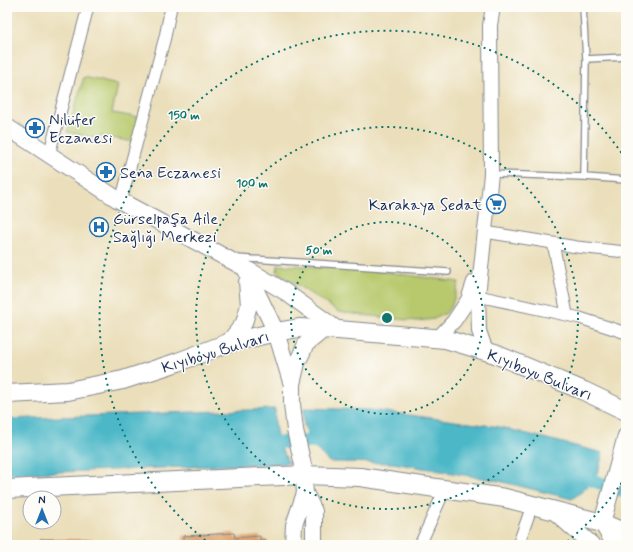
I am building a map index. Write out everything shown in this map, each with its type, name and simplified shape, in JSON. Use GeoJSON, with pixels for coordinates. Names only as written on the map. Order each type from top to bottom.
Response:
{"type":"FeatureCollection","features":[{"type":"Feature","properties":{"kind":"main road"},"geometry":{"type":"LineString","coordinates":[[7,127],[121,201],[245,268],[284,291],[331,330],[306,344],[297,363],[292,385],[294,430],[304,470],[305,493],[294,525],[294,545]]}},
{"type":"Feature","properties":{"kind":"main road"},"geometry":{"type":"LineString","coordinates":[[245,268],[276,332],[292,385]]}},
{"type":"Feature","properties":{"kind":"main road"},"geometry":{"type":"LineString","coordinates":[[228,343],[244,323],[249,305],[245,268]]}},
{"type":"Feature","properties":{"kind":"main road","name":"Kıyıboyu Bulvarı"},"geometry":{"type":"LineString","coordinates":[[7,394],[68,391],[123,380],[178,362],[228,343],[299,328],[445,339],[486,351],[584,391],[626,411]]}},
{"type":"Feature","properties":{"kind":"main road"},"geometry":{"type":"LineString","coordinates":[[616,545],[604,515],[624,442]]}},
{"type":"Feature","properties":{"kind":"main road"},"geometry":{"type":"LineString","coordinates":[[7,489],[304,470],[505,498],[554,511],[604,515],[626,533]]}},
{"type":"Feature","properties":{"kind":"main road"},"geometry":{"type":"LineString","coordinates":[[305,493],[314,511],[314,545]]}},
{"type":"Feature","properties":{"kind":"main road"},"geometry":{"type":"LineString","coordinates":[[554,511],[592,545]]}},
{"type":"Feature","properties":{"kind":"street"},"geometry":{"type":"LineString","coordinates":[[49,155],[88,7]]}},
{"type":"Feature","properties":{"kind":"street"},"geometry":{"type":"LineString","coordinates":[[121,201],[165,38],[171,7]]}},
{"type":"Feature","properties":{"kind":"street"},"geometry":{"type":"LineString","coordinates":[[486,351],[479,331],[478,296],[491,174],[490,24],[493,7]]}},
{"type":"Feature","properties":{"kind":"street"},"geometry":{"type":"LineString","coordinates":[[485,232],[577,247],[626,252]]}},
{"type":"Feature","properties":{"kind":"street"},"geometry":{"type":"LineString","coordinates":[[553,243],[566,314]]}},
{"type":"Feature","properties":{"kind":"street"},"geometry":{"type":"LineString","coordinates":[[438,338],[454,321],[468,300],[484,247]]}},
{"type":"Feature","properties":{"kind":"street"},"geometry":{"type":"LineString","coordinates":[[478,296],[566,314],[626,333]]}},
{"type":"Feature","properties":{"kind":"street"},"geometry":{"type":"LineString","coordinates":[[420,545],[445,489]]}},
{"type":"Feature","properties":{"kind":"street"},"geometry":{"type":"LineString","coordinates":[[518,545],[532,506]]}},
{"type":"Feature","properties":{"kind":"lane"},"geometry":{"type":"LineString","coordinates":[[583,7],[586,59],[584,177]]}},
{"type":"Feature","properties":{"kind":"lane"},"geometry":{"type":"LineString","coordinates":[[586,59],[626,57]]}},
{"type":"Feature","properties":{"kind":"lane"},"geometry":{"type":"LineString","coordinates":[[491,174],[626,180]]}},
{"type":"Feature","properties":{"kind":"lane"},"geometry":{"type":"LineString","coordinates":[[224,257],[448,272]]}},
{"type":"Feature","properties":{"kind":"green space"},"geometry":{"type":"Polygon","coordinates":[[[84,77],[118,85],[112,113],[143,118],[140,143],[101,136],[96,138],[67,132],[84,77]]]}},
{"type":"Feature","properties":{"kind":"green space"},"geometry":{"type":"Polygon","coordinates":[[[278,265],[356,268],[459,282],[452,305],[446,313],[434,319],[417,321],[339,312],[277,272],[278,265]]]}},
{"type":"Feature","properties":{"kind":"water"},"geometry":{"type":"Polygon","coordinates":[[[304,408],[371,410],[500,427],[603,453],[594,479],[585,489],[572,499],[499,481],[393,463],[329,462],[312,445],[304,425],[304,408]]]}},
{"type":"Feature","properties":{"kind":"water"},"geometry":{"type":"Polygon","coordinates":[[[275,409],[275,426],[280,447],[289,463],[7,474],[7,419],[275,409]]]}},
{"type":"Feature","properties":{"kind":"building"},"geometry":{"type":"Polygon","coordinates":[[[234,533],[235,538],[260,536],[260,540],[266,539],[267,545],[158,545],[158,543],[183,542],[183,536],[234,533]]]}},
{"type":"Feature","properties":{"kind":"building"},"geometry":{"type":"Polygon","coordinates":[[[40,539],[92,539],[92,543],[117,543],[117,545],[40,545],[40,539]]]}},
{"type":"Feature","properties":{"kind":"waterway"},"geometry":{"type":"LineString","coordinates":[[261,443],[328,441]]}},
{"type":"Feature","properties":{"kind":"waterway"},"geometry":{"type":"LineString","coordinates":[[577,475],[626,492]]}},
{"type":"Feature","properties":{"kind":"place","name":"Nilüfer Eczanesi"},"geometry":{"type":"Point","coordinates":[35,128]}},
{"type":"Feature","properties":{"kind":"place","name":"Sena Eczanesi"},"geometry":{"type":"Point","coordinates":[106,172]}},
{"type":"Feature","properties":{"kind":"place","name":"Karakaya Sedat"},"geometry":{"type":"Point","coordinates":[496,204]}},
{"type":"Feature","properties":{"kind":"place","name":"Gürselpaşa Aile Sağlığı Merkezi"},"geometry":{"type":"Point","coordinates":[99,227]}}]}
